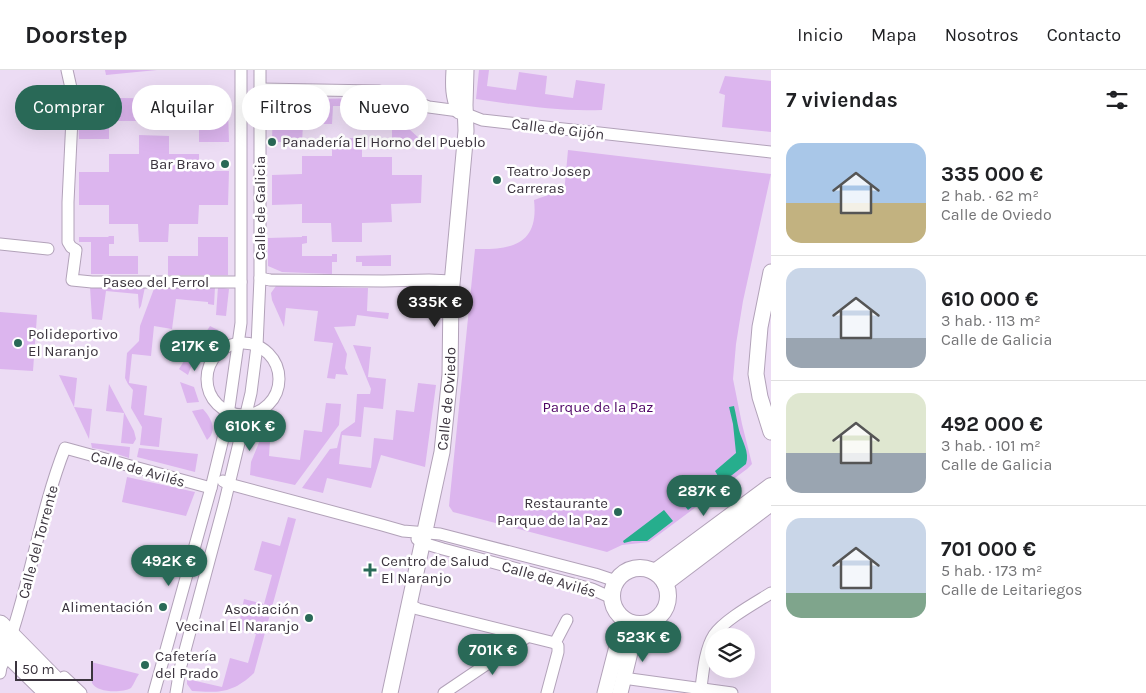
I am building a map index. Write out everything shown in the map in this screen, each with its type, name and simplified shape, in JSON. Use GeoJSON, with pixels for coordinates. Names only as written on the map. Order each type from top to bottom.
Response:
{"type":"FeatureCollection","features":[{"type":"Feature","properties":{"kind":"main road"},"geometry":{"type":"LineString","coordinates":[[660,577],[771,486]]}},
{"type":"Feature","properties":{"kind":"main road"},"geometry":{"type":"LineString","coordinates":[[660,577],[771,503]]}},
{"type":"Feature","properties":{"kind":"main road"},"geometry":{"type":"LineString","coordinates":[[646,568],[660,577],[668,594],[667,604],[662,614],[653,621],[643,624],[636,624],[624,619],[613,606],[612,598],[612,589],[622,574],[629,570],[646,568]]}},
{"type":"Feature","properties":{"kind":"main road"},"geometry":{"type":"LineString","coordinates":[[3,652],[49,693]]}},
{"type":"Feature","properties":{"kind":"main road"},"geometry":{"type":"LineString","coordinates":[[3,652],[67,693]]}},
{"type":"Feature","properties":{"kind":"street","name":"Paseo del Ferrol"},"geometry":{"type":"LineString","coordinates":[[68,70],[74,97],[68,202],[68,242],[76,250],[72,280],[92,282],[241,282]]}},
{"type":"Feature","properties":{"kind":"street","name":"Calle de Galicia"},"geometry":{"type":"LineString","coordinates":[[154,693],[211,488],[227,422],[241,323],[241,70]]}},
{"type":"Feature","properties":{"kind":"street","name":"Calle de Galicia"},"geometry":{"type":"LineString","coordinates":[[260,70],[260,85]]}},
{"type":"Feature","properties":{"kind":"street","name":"Calle de Oviedo"},"geometry":{"type":"LineString","coordinates":[[390,693],[442,452],[450,375],[452,281],[466,131],[462,113],[454,99],[452,89],[454,70]]}},
{"type":"Feature","properties":{"kind":"street","name":"Calle de Oviedo"},"geometry":{"type":"LineString","coordinates":[[462,113],[466,70]]}},
{"type":"Feature","properties":{"kind":"street","name":"Calle de Gijón"},"geometry":{"type":"LineString","coordinates":[[330,90],[371,90],[399,95],[429,107],[491,121],[771,152]]}},
{"type":"Feature","properties":{"kind":"street","name":"Calle de Galicia"},"geometry":{"type":"LineString","coordinates":[[177,693],[180,669],[251,393],[258,346],[260,130]]}},
{"type":"Feature","properties":{"kind":"street"},"geometry":{"type":"LineString","coordinates":[[0,244],[48,249]]}},
{"type":"Feature","properties":{"kind":"street"},"geometry":{"type":"LineString","coordinates":[[771,272],[760,327],[756,374],[760,397],[771,428]]}},
{"type":"Feature","properties":{"kind":"street"},"geometry":{"type":"LineString","coordinates":[[260,278],[270,280],[390,282],[452,281]]}},
{"type":"Feature","properties":{"kind":"street"},"geometry":{"type":"LineString","coordinates":[[237,343],[258,346],[273,360],[277,368],[278,388],[269,403],[256,412],[235,414],[217,403],[212,396],[208,388],[207,377],[209,367],[219,352],[227,347],[237,343]]}},
{"type":"Feature","properties":{"kind":"street","name":"Calle de Avilés"},"geometry":{"type":"LineString","coordinates":[[65,448],[211,488]]}},
{"type":"Feature","properties":{"kind":"street","name":"Calle del Torrente"},"geometry":{"type":"LineString","coordinates":[[3,652],[21,607],[56,473],[65,448]]}},
{"type":"Feature","properties":{"kind":"street","name":"Calle de Avilés"},"geometry":{"type":"LineString","coordinates":[[214,475],[229,484],[402,530],[612,598]]}},
{"type":"Feature","properties":{"kind":"street","name":"Calle de Avilés"},"geometry":{"type":"LineString","coordinates":[[424,538],[440,534],[616,581]]}},
{"type":"Feature","properties":{"kind":"street"},"geometry":{"type":"LineString","coordinates":[[701,688],[708,651],[714,635],[726,624],[771,593]]}},
{"type":"Feature","properties":{"kind":"street"},"geometry":{"type":"LineString","coordinates":[[410,605],[418,609],[555,643],[558,646],[558,652],[547,693]]}},
{"type":"Feature","properties":{"kind":"street"},"geometry":{"type":"LineString","coordinates":[[605,693],[624,619]]}},
{"type":"Feature","properties":{"kind":"street"},"geometry":{"type":"LineString","coordinates":[[555,643],[567,620]]}},
{"type":"Feature","properties":{"kind":"street"},"geometry":{"type":"LineString","coordinates":[[620,693],[633,640],[643,624]]}},
{"type":"Feature","properties":{"kind":"street"},"geometry":{"type":"LineString","coordinates":[[444,693],[527,636]]}},
{"type":"Feature","properties":{"kind":"street"},"geometry":{"type":"LineString","coordinates":[[3,652],[27,643],[81,693]]}},
{"type":"Feature","properties":{"kind":"street"},"geometry":{"type":"LineString","coordinates":[[623,678],[732,693]]}},
{"type":"Feature","properties":{"kind":"green space"},"geometry":{"type":"Polygon","coordinates":[[[105,70],[157,70],[106,75],[105,70]]]}},
{"type":"Feature","properties":{"kind":"green space"},"geometry":{"type":"Polygon","coordinates":[[[479,70],[489,70],[487,86],[516,90],[519,72],[547,76],[545,94],[573,98],[576,80],[605,84],[602,110],[555,109],[476,99],[479,70]]]}},
{"type":"Feature","properties":{"kind":"green space"},"geometry":{"type":"Polygon","coordinates":[[[725,76],[771,81],[771,132],[722,127],[725,95],[719,93],[725,76]]]}},
{"type":"Feature","properties":{"kind":"green space"},"geometry":{"type":"Polygon","coordinates":[[[122,98],[132,98],[132,121],[122,121],[122,98]]]}},
{"type":"Feature","properties":{"kind":"green space"},"geometry":{"type":"Polygon","coordinates":[[[340,98],[340,106],[333,106],[332,124],[330,124],[330,99],[340,98]]]}},
{"type":"Feature","properties":{"kind":"green space"},"geometry":{"type":"Polygon","coordinates":[[[79,130],[109,130],[109,139],[79,139],[79,130]]]}},
{"type":"Feature","properties":{"kind":"green space"},"geometry":{"type":"Polygon","coordinates":[[[199,130],[229,130],[229,142],[199,142],[199,130]]]}},
{"type":"Feature","properties":{"kind":"green space"},"geometry":{"type":"Polygon","coordinates":[[[272,130],[303,130],[302,142],[272,142],[272,130]]]}},
{"type":"Feature","properties":{"kind":"green space"},"geometry":{"type":"Polygon","coordinates":[[[392,130],[410,130],[422,143],[392,143],[392,130]]]}},
{"type":"Feature","properties":{"kind":"green space"},"geometry":{"type":"Polygon","coordinates":[[[139,135],[169,136],[169,154],[199,154],[199,171],[229,171],[228,205],[199,205],[198,224],[169,224],[168,242],[139,242],[138,224],[109,224],[109,205],[79,205],[79,172],[109,172],[109,154],[139,154],[139,135]]]}},
{"type":"Feature","properties":{"kind":"green space"},"geometry":{"type":"Polygon","coordinates":[[[332,138],[362,138],[362,157],[392,157],[392,175],[422,175],[421,203],[391,204],[392,222],[362,223],[362,242],[332,242],[331,223],[302,223],[302,204],[272,205],[272,175],[302,174],[302,156],[332,156],[332,138]]]}},
{"type":"Feature","properties":{"kind":"green space","name":"Parque de la Paz"},"geometry":{"type":"Polygon","coordinates":[[[568,150],[771,174],[743,301],[733,379],[752,464],[649,542],[622,545],[607,552],[453,512],[449,506],[475,249],[511,246],[527,235],[532,226],[534,200],[551,194],[564,194],[568,150]]]}},
{"type":"Feature","properties":{"kind":"green space"},"geometry":{"type":"Polygon","coordinates":[[[114,236],[114,244],[109,244],[109,256],[138,256],[138,274],[91,274],[91,242],[79,242],[79,237],[114,236]]]}},
{"type":"Feature","properties":{"kind":"green space"},"geometry":{"type":"Polygon","coordinates":[[[307,236],[307,243],[302,244],[302,256],[332,256],[332,254],[337,254],[337,262],[332,262],[332,274],[282,272],[268,266],[268,238],[307,236]]]}},
{"type":"Feature","properties":{"kind":"green space"},"geometry":{"type":"Polygon","coordinates":[[[198,237],[228,237],[228,275],[168,275],[168,256],[198,256],[198,237]]]}},
{"type":"Feature","properties":{"kind":"green space"},"geometry":{"type":"Polygon","coordinates":[[[391,255],[391,266],[362,266],[362,262],[356,262],[356,256],[391,255]]]}},
{"type":"Feature","properties":{"kind":"green space"},"geometry":{"type":"Polygon","coordinates":[[[155,286],[215,287],[214,305],[208,304],[208,302],[176,299],[172,329],[154,326],[151,356],[132,354],[129,383],[147,386],[144,415],[162,418],[159,447],[140,445],[142,427],[131,408],[133,390],[125,378],[127,353],[139,341],[140,326],[155,286]]]}},
{"type":"Feature","properties":{"kind":"green space"},"geometry":{"type":"Polygon","coordinates":[[[276,286],[368,288],[367,311],[389,313],[388,319],[357,315],[355,326],[334,327],[347,354],[345,368],[348,375],[336,374],[335,379],[327,378],[333,343],[314,341],[318,311],[286,308],[284,327],[272,300],[271,293],[276,286]]]}},
{"type":"Feature","properties":{"kind":"green space"},"geometry":{"type":"Polygon","coordinates":[[[90,287],[145,287],[139,309],[138,294],[106,291],[102,320],[92,319],[90,287]]]}},
{"type":"Feature","properties":{"kind":"green space"},"geometry":{"type":"Polygon","coordinates":[[[218,287],[229,289],[226,316],[216,315],[218,287]]]}},
{"type":"Feature","properties":{"kind":"green space","name":"Polideportivo El Naranjo"},"geometry":{"type":"Polygon","coordinates":[[[0,312],[37,315],[33,371],[0,369],[0,312]]]}},
{"type":"Feature","properties":{"kind":"green space"},"geometry":{"type":"Polygon","coordinates":[[[210,326],[218,330],[205,353],[197,346],[210,326]]]}},
{"type":"Feature","properties":{"kind":"green space"},"geometry":{"type":"Polygon","coordinates":[[[353,345],[371,347],[368,377],[386,379],[383,409],[364,407],[361,437],[342,435],[339,464],[371,468],[374,438],[393,440],[396,410],[414,412],[418,383],[436,385],[425,467],[381,455],[371,488],[327,478],[323,493],[302,488],[330,449],[337,448],[341,432],[355,422],[357,394],[370,394],[371,389],[353,345]]]}},
{"type":"Feature","properties":{"kind":"green space"},"geometry":{"type":"Polygon","coordinates":[[[189,353],[195,356],[188,375],[179,369],[189,353]]]}},
{"type":"Feature","properties":{"kind":"green space"},"geometry":{"type":"Polygon","coordinates":[[[59,375],[77,378],[74,407],[59,375]]]}},
{"type":"Feature","properties":{"kind":"green space"},"geometry":{"type":"Polygon","coordinates":[[[180,382],[194,387],[199,402],[187,403],[180,382]]]}},
{"type":"Feature","properties":{"kind":"green space"},"geometry":{"type":"Polygon","coordinates":[[[109,384],[134,431],[136,439],[133,444],[121,443],[124,413],[106,411],[109,384]]]}},
{"type":"Feature","properties":{"kind":"green space"},"geometry":{"type":"Polygon","coordinates":[[[326,403],[341,404],[339,425],[295,485],[250,475],[251,462],[260,440],[270,441],[269,456],[300,460],[304,430],[322,432],[326,403]]]}},
{"type":"Feature","properties":{"kind":"green space"},"geometry":{"type":"Polygon","coordinates":[[[74,407],[92,409],[89,439],[74,407]]]}},
{"type":"Feature","properties":{"kind":"green space"},"geometry":{"type":"Polygon","coordinates":[[[203,409],[209,416],[213,428],[207,440],[192,411],[203,409]]]}},
{"type":"Feature","properties":{"kind":"green space"},"geometry":{"type":"Polygon","coordinates":[[[91,443],[130,447],[129,458],[92,448],[91,443]]]}},
{"type":"Feature","properties":{"kind":"green space"},"geometry":{"type":"Polygon","coordinates":[[[139,448],[198,454],[195,472],[137,457],[139,448]]]}},
{"type":"Feature","properties":{"kind":"green space"},"geometry":{"type":"Polygon","coordinates":[[[127,477],[195,492],[186,516],[122,502],[127,477]]]}},
{"type":"Feature","properties":{"kind":"green space"},"geometry":{"type":"Polygon","coordinates":[[[288,517],[296,519],[254,673],[233,688],[211,692],[192,691],[187,684],[187,679],[222,687],[230,658],[248,663],[256,634],[238,629],[244,599],[264,604],[272,575],[254,570],[262,541],[280,546],[288,517]]]}},
{"type":"Feature","properties":{"kind":"green space"},"geometry":{"type":"Polygon","coordinates":[[[91,662],[139,674],[131,688],[127,690],[99,689],[92,683],[91,662]]]}},
{"type":"Feature","properties":{"kind":"shaded area"},"geometry":{"type":"Polygon","coordinates":[[[734,406],[747,460],[746,464],[722,483],[715,471],[736,453],[729,407],[734,406]]]}},
{"type":"Feature","properties":{"kind":"shaded area"},"geometry":{"type":"Polygon","coordinates":[[[702,482],[710,493],[688,510],[679,499],[702,482]]]}},
{"type":"Feature","properties":{"kind":"shaded area"},"geometry":{"type":"Polygon","coordinates":[[[664,510],[673,521],[647,541],[624,543],[623,541],[664,510]]]}},
{"type":"Feature","properties":{"kind":"place","name":"Panadería El Horno del Pueblo"},"geometry":{"type":"Point","coordinates":[272,142]}},
{"type":"Feature","properties":{"kind":"place","name":"Bar Bravo"},"geometry":{"type":"Point","coordinates":[225,164]}},
{"type":"Feature","properties":{"kind":"place","name":"Teatro Josep Carreras"},"geometry":{"type":"Point","coordinates":[497,180]}},
{"type":"Feature","properties":{"kind":"place","name":"Polideportivo El Naranjo"},"geometry":{"type":"Point","coordinates":[18,343]}},
{"type":"Feature","properties":{"kind":"place","name":"Restaurante Parque de la Paz"},"geometry":{"type":"Point","coordinates":[618,512]}},
{"type":"Feature","properties":{"kind":"place","name":"Centro de Salud El Naranjo"},"geometry":{"type":"Point","coordinates":[370,570]}},
{"type":"Feature","properties":{"kind":"place","name":"Alimentación"},"geometry":{"type":"Point","coordinates":[163,607]}},
{"type":"Feature","properties":{"kind":"place","name":"Asociación Vecinal El Naranjo"},"geometry":{"type":"Point","coordinates":[309,618]}},
{"type":"Feature","properties":{"kind":"place","name":"Cafetería del Prado"},"geometry":{"type":"Point","coordinates":[145,665]}}]}
